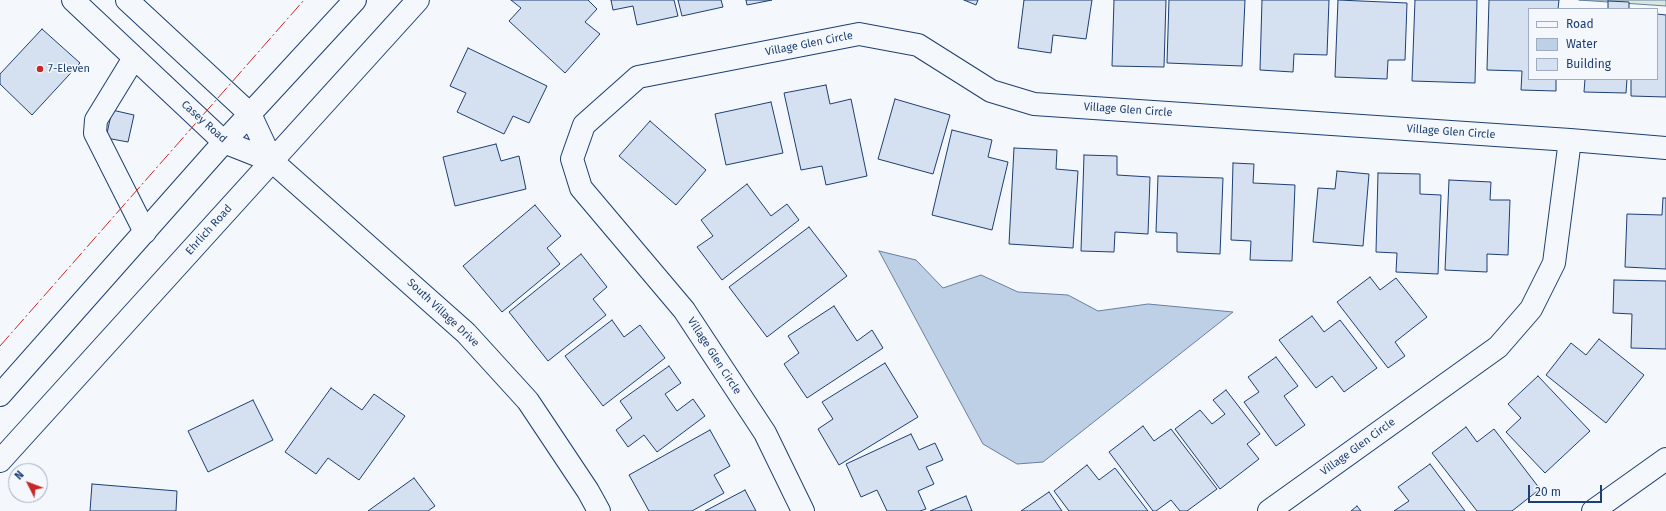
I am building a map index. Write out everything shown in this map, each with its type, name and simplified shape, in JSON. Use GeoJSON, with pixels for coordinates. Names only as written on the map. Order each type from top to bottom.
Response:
{"type":"FeatureCollection","features":[{"type":"Feature","properties":{"kind":"street","name":"Casey Road"},"geometry":{"type":"LineString","coordinates":[[73,0],[224,142],[272,161]]}},
{"type":"Feature","properties":{"kind":"street"},"geometry":{"type":"LineString","coordinates":[[126,0],[250,114],[272,161]]}},
{"type":"Feature","properties":{"kind":"street"},"geometry":{"type":"LineString","coordinates":[[0,395],[224,142],[355,0]]}},
{"type":"Feature","properties":{"kind":"street","name":"Ehrlich Road"},"geometry":{"type":"LineString","coordinates":[[0,461],[418,0]]}},
{"type":"Feature","properties":{"kind":"street","name":"Village Glen Circle"},"geometry":{"type":"LineString","coordinates":[[804,511],[765,433],[684,310],[581,188],[572,159],[584,125],[638,77],[859,34],[918,45],[991,91],[1034,104],[1570,140],[1666,148]]}},
{"type":"Feature","properties":{"kind":"street"},"geometry":{"type":"LineString","coordinates":[[134,58],[96,120],[95,133],[145,232]]}},
{"type":"Feature","properties":{"kind":"street","name":"Village Glen Circle"},"geometry":{"type":"LineString","coordinates":[[1269,511],[1498,347],[1531,309],[1554,263],[1570,140]]}},
{"type":"Feature","properties":{"kind":"street","name":"South Village Drive"},"geometry":{"type":"LineString","coordinates":[[272,161],[466,333],[528,401],[588,491],[599,511]]}},
{"type":"Feature","properties":{"kind":"street"},"geometry":{"type":"LineString","coordinates":[[1593,511],[1666,459]]}},
{"type":"Feature","properties":{"kind":"shaded area"},"geometry":{"type":"Polygon","coordinates":[[[1579,0],[1666,0],[1666,6],[1579,0]]]}},
{"type":"Feature","properties":{"kind":"water"},"geometry":{"type":"Polygon","coordinates":[[[879,251],[916,260],[943,288],[981,275],[1018,292],[1068,295],[1098,311],[1148,304],[1233,312],[1043,462],[1017,464],[983,444],[879,251]]]}},
{"type":"Feature","properties":{"kind":"building"},"geometry":{"type":"Polygon","coordinates":[[[511,0],[588,0],[597,9],[585,22],[600,34],[565,73],[509,21],[521,8],[511,0]]]}},
{"type":"Feature","properties":{"kind":"building"},"geometry":{"type":"Polygon","coordinates":[[[611,0],[674,0],[678,16],[637,25],[633,6],[613,10],[611,0]]]}},
{"type":"Feature","properties":{"kind":"building"},"geometry":{"type":"Polygon","coordinates":[[[678,0],[721,0],[723,7],[682,16],[678,0]]]}},
{"type":"Feature","properties":{"kind":"building"},"geometry":{"type":"Polygon","coordinates":[[[746,0],[772,0],[747,5],[746,0]]]}},
{"type":"Feature","properties":{"kind":"building"},"geometry":{"type":"Polygon","coordinates":[[[964,0],[978,0],[976,5],[964,0]]]}},
{"type":"Feature","properties":{"kind":"building"},"geometry":{"type":"Polygon","coordinates":[[[1024,0],[1092,0],[1086,39],[1053,35],[1051,53],[1018,48],[1024,0]]]}},
{"type":"Feature","properties":{"kind":"building"},"geometry":{"type":"Polygon","coordinates":[[[1114,0],[1166,0],[1164,67],[1112,66],[1114,0]]]}},
{"type":"Feature","properties":{"kind":"building"},"geometry":{"type":"Polygon","coordinates":[[[1169,0],[1245,0],[1242,66],[1167,63],[1169,0]]]}},
{"type":"Feature","properties":{"kind":"building"},"geometry":{"type":"Polygon","coordinates":[[[1262,0],[1329,0],[1327,55],[1294,54],[1293,72],[1260,70],[1262,0]]]}},
{"type":"Feature","properties":{"kind":"building"},"geometry":{"type":"Polygon","coordinates":[[[1338,0],[1407,3],[1405,60],[1388,60],[1387,79],[1335,77],[1338,0]]]}},
{"type":"Feature","properties":{"kind":"building"},"geometry":{"type":"Polygon","coordinates":[[[1415,0],[1477,0],[1475,83],[1412,81],[1415,0]]]}},
{"type":"Feature","properties":{"kind":"building"},"geometry":{"type":"Polygon","coordinates":[[[1489,0],[1559,0],[1558,8],[1528,8],[1528,80],[1556,80],[1556,91],[1521,90],[1522,71],[1487,70],[1489,0]]]}},
{"type":"Feature","properties":{"kind":"building"},"geometry":{"type":"Polygon","coordinates":[[[1608,1],[1629,2],[1629,8],[1608,8],[1608,1]]]}},
{"type":"Feature","properties":{"kind":"building"},"geometry":{"type":"Polygon","coordinates":[[[1658,14],[1666,15],[1666,97],[1631,96],[1631,80],[1658,80],[1658,14]]]}},
{"type":"Feature","properties":{"kind":"building","name":"7-Eleven"},"geometry":{"type":"Polygon","coordinates":[[[42,29],[80,63],[32,115],[0,84],[0,74],[42,29]]]}},
{"type":"Feature","properties":{"kind":"building"},"geometry":{"type":"Polygon","coordinates":[[[468,48],[547,86],[529,123],[513,116],[504,134],[457,112],[466,93],[450,86],[468,48]]]}},
{"type":"Feature","properties":{"kind":"building"},"geometry":{"type":"Polygon","coordinates":[[[1585,80],[1627,80],[1626,93],[1584,92],[1585,80]]]}},
{"type":"Feature","properties":{"kind":"building"},"geometry":{"type":"Polygon","coordinates":[[[826,85],[830,104],[851,99],[867,176],[826,185],[822,166],[801,170],[784,93],[826,85]]]}},
{"type":"Feature","properties":{"kind":"building"},"geometry":{"type":"Polygon","coordinates":[[[895,99],[950,115],[933,174],[878,159],[895,99]]]}},
{"type":"Feature","properties":{"kind":"building"},"geometry":{"type":"Polygon","coordinates":[[[771,102],[783,153],[726,165],[715,114],[771,102]]]}},
{"type":"Feature","properties":{"kind":"building"},"geometry":{"type":"Polygon","coordinates":[[[112,110],[134,115],[128,142],[106,138],[112,110]]]}},
{"type":"Feature","properties":{"kind":"building"},"geometry":{"type":"Polygon","coordinates":[[[650,121],[706,170],[676,205],[619,156],[650,121]]]}},
{"type":"Feature","properties":{"kind":"building"},"geometry":{"type":"Polygon","coordinates":[[[952,130],[992,140],[988,157],[1008,162],[992,230],[932,215],[952,130]]]}},
{"type":"Feature","properties":{"kind":"building"},"geometry":{"type":"Polygon","coordinates":[[[496,144],[501,161],[519,156],[526,189],[455,206],[443,157],[496,144]]]}},
{"type":"Feature","properties":{"kind":"building"},"geometry":{"type":"Polygon","coordinates":[[[1014,148],[1057,150],[1056,169],[1078,171],[1073,248],[1009,244],[1014,148]]]}},
{"type":"Feature","properties":{"kind":"building"},"geometry":{"type":"Polygon","coordinates":[[[1084,155],[1117,156],[1117,175],[1150,177],[1148,234],[1115,232],[1114,252],[1081,251],[1084,155]]]}},
{"type":"Feature","properties":{"kind":"building"},"geometry":{"type":"Polygon","coordinates":[[[1233,163],[1254,164],[1253,183],[1295,185],[1292,261],[1250,260],[1251,241],[1231,240],[1233,163]]]}},
{"type":"Feature","properties":{"kind":"building"},"geometry":{"type":"Polygon","coordinates":[[[1337,171],[1369,174],[1363,246],[1313,242],[1318,188],[1335,189],[1337,171]]]}},
{"type":"Feature","properties":{"kind":"building"},"geometry":{"type":"Polygon","coordinates":[[[1378,173],[1420,174],[1420,194],[1441,195],[1438,274],[1396,272],[1397,253],[1376,252],[1378,173]]]}},
{"type":"Feature","properties":{"kind":"building"},"geometry":{"type":"Polygon","coordinates":[[[1158,176],[1223,178],[1220,254],[1177,252],[1177,233],[1156,232],[1158,176]]]}},
{"type":"Feature","properties":{"kind":"building"},"geometry":{"type":"Polygon","coordinates":[[[1449,180],[1491,182],[1490,200],[1510,200],[1508,255],[1487,254],[1487,272],[1445,270],[1449,180]]]}},
{"type":"Feature","properties":{"kind":"building"},"geometry":{"type":"Polygon","coordinates":[[[747,184],[771,216],[787,204],[799,220],[722,280],[697,247],[713,236],[701,220],[747,184]]]}},
{"type":"Feature","properties":{"kind":"building"},"geometry":{"type":"Polygon","coordinates":[[[1663,198],[1666,198],[1666,269],[1625,267],[1627,214],[1662,215],[1663,198]]]}},
{"type":"Feature","properties":{"kind":"building"},"geometry":{"type":"Polygon","coordinates":[[[535,205],[561,236],[547,248],[560,264],[502,312],[463,266],[535,205]]]}},
{"type":"Feature","properties":{"kind":"building"},"geometry":{"type":"Polygon","coordinates":[[[809,227],[847,276],[767,337],[729,287],[809,227]]]}},
{"type":"Feature","properties":{"kind":"building"},"geometry":{"type":"Polygon","coordinates":[[[581,254],[607,287],[593,299],[606,315],[548,361],[509,312],[581,254]]]}},
{"type":"Feature","properties":{"kind":"building"},"geometry":{"type":"Polygon","coordinates":[[[1370,277],[1380,290],[1396,278],[1427,317],[1395,342],[1405,356],[1388,368],[1337,302],[1370,277]]]}},
{"type":"Feature","properties":{"kind":"building"},"geometry":{"type":"Polygon","coordinates":[[[1614,280],[1666,281],[1666,349],[1631,348],[1632,314],[1613,313],[1614,280]]]}},
{"type":"Feature","properties":{"kind":"building"},"geometry":{"type":"Polygon","coordinates":[[[834,306],[857,341],[872,330],[883,348],[807,398],[784,364],[799,353],[788,336],[834,306]]]}},
{"type":"Feature","properties":{"kind":"building"},"geometry":{"type":"Polygon","coordinates":[[[1312,316],[1324,332],[1340,320],[1377,368],[1344,392],[1332,376],[1316,388],[1279,340],[1312,316]]]}},
{"type":"Feature","properties":{"kind":"building"},"geometry":{"type":"Polygon","coordinates":[[[612,320],[624,337],[640,325],[665,358],[603,406],[565,356],[612,320]]]}},
{"type":"Feature","properties":{"kind":"building"},"geometry":{"type":"Polygon","coordinates":[[[1599,339],[1644,375],[1606,423],[1546,375],[1571,343],[1586,355],[1599,339]]]}},
{"type":"Feature","properties":{"kind":"building"},"geometry":{"type":"Polygon","coordinates":[[[1276,357],[1298,386],[1284,396],[1305,425],[1276,446],[1244,402],[1259,392],[1248,377],[1276,357]]]}},
{"type":"Feature","properties":{"kind":"building"},"geometry":{"type":"Polygon","coordinates":[[[885,363],[918,417],[839,465],[818,429],[833,419],[822,402],[885,363]]]}},
{"type":"Feature","properties":{"kind":"building"},"geometry":{"type":"Polygon","coordinates":[[[669,366],[681,383],[665,394],[677,411],[693,399],[705,416],[657,452],[644,435],[628,447],[616,430],[632,418],[620,401],[669,366]]]}},
{"type":"Feature","properties":{"kind":"building"},"geometry":{"type":"Polygon","coordinates":[[[1538,376],[1590,431],[1545,473],[1506,432],[1521,418],[1508,404],[1538,376]]]}},
{"type":"Feature","properties":{"kind":"building"},"geometry":{"type":"Polygon","coordinates":[[[331,388],[362,410],[374,394],[405,416],[359,480],[328,458],[316,474],[285,452],[331,388]]]}},
{"type":"Feature","properties":{"kind":"building"},"geometry":{"type":"Polygon","coordinates":[[[1226,390],[1260,434],[1247,444],[1259,459],[1220,489],[1175,429],[1200,410],[1212,424],[1225,414],[1213,400],[1226,390]]]}},
{"type":"Feature","properties":{"kind":"building"},"geometry":{"type":"Polygon","coordinates":[[[253,400],[273,440],[208,472],[188,431],[253,400]]]}},
{"type":"Feature","properties":{"kind":"building"},"geometry":{"type":"Polygon","coordinates":[[[1143,426],[1154,441],[1171,429],[1217,489],[1187,511],[1180,511],[1171,500],[1156,511],[1153,511],[1109,452],[1143,426]]]}},
{"type":"Feature","properties":{"kind":"building"},"geometry":{"type":"Polygon","coordinates":[[[1466,427],[1477,442],[1494,429],[1540,489],[1512,511],[1477,511],[1432,453],[1466,427]]]}},
{"type":"Feature","properties":{"kind":"building"},"geometry":{"type":"Polygon","coordinates":[[[710,430],[730,466],[714,475],[724,493],[692,511],[649,511],[629,475],[710,430]]]}},
{"type":"Feature","properties":{"kind":"building"},"geometry":{"type":"Polygon","coordinates":[[[911,434],[919,450],[935,443],[943,460],[926,467],[934,484],[918,491],[926,509],[920,511],[887,511],[877,490],[861,497],[846,464],[911,434]]]}},
{"type":"Feature","properties":{"kind":"building"},"geometry":{"type":"Polygon","coordinates":[[[1430,464],[1465,511],[1394,511],[1409,501],[1398,487],[1430,464]]]}},
{"type":"Feature","properties":{"kind":"building"},"geometry":{"type":"Polygon","coordinates":[[[1087,465],[1099,480],[1115,468],[1148,511],[1069,511],[1054,491],[1087,465]]]}},
{"type":"Feature","properties":{"kind":"building"},"geometry":{"type":"Polygon","coordinates":[[[414,478],[435,506],[428,511],[368,511],[414,478]]]}},
{"type":"Feature","properties":{"kind":"building"},"geometry":{"type":"Polygon","coordinates":[[[92,484],[177,491],[176,511],[90,511],[92,484]]]}},
{"type":"Feature","properties":{"kind":"building"},"geometry":{"type":"Polygon","coordinates":[[[745,490],[756,511],[705,511],[745,490]]]}},
{"type":"Feature","properties":{"kind":"building"},"geometry":{"type":"Polygon","coordinates":[[[1049,492],[1062,511],[1021,511],[1049,492]]]}},
{"type":"Feature","properties":{"kind":"building"},"geometry":{"type":"Polygon","coordinates":[[[966,496],[972,511],[930,511],[966,496]]]}},
{"type":"Feature","properties":{"kind":"building"},"geometry":{"type":"Polygon","coordinates":[[[1357,506],[1361,511],[1351,511],[1357,506]]]}},
{"type":"Feature","properties":{"kind":"power"},"geometry":{"type":"LineString","coordinates":[[0,346],[304,0]]}},
{"type":"Feature","properties":{"kind":"place","name":"7-Eleven"},"geometry":{"type":"Point","coordinates":[40,69]}}]}
